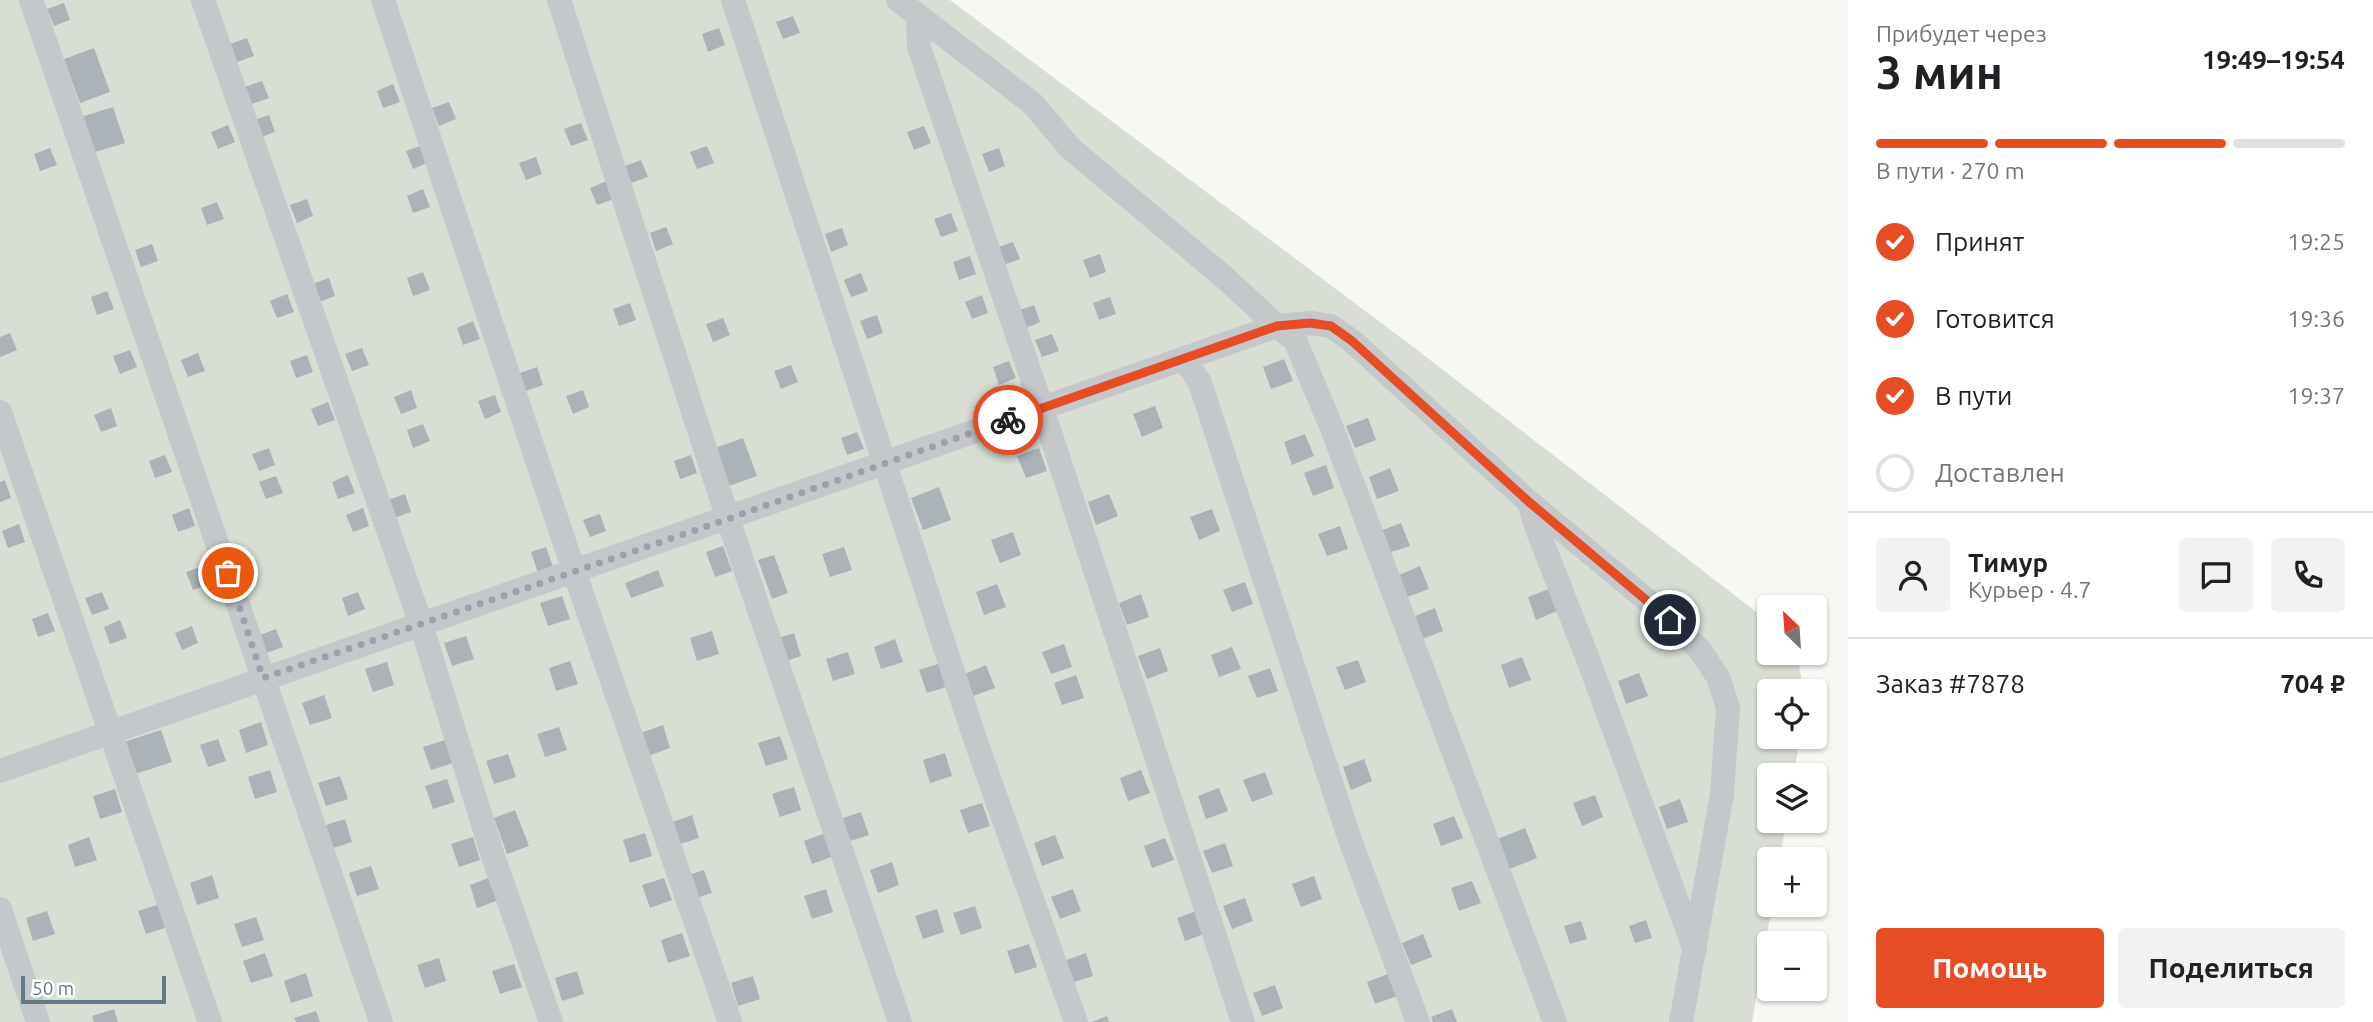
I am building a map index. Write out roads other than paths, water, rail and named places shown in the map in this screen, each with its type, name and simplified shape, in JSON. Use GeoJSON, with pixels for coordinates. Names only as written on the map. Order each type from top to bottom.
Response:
{"type":"FeatureCollection","features":[{"type":"Feature","properties":{"kind":"street"},"geometry":{"type":"LineString","coordinates":[[31,0],[380,1022]]}},
{"type":"Feature","properties":{"kind":"street"},"geometry":{"type":"LineString","coordinates":[[202,0],[421,624],[492,853],[551,1022]]}},
{"type":"Feature","properties":{"kind":"street"},"geometry":{"type":"LineString","coordinates":[[383,0],[574,572],[730,1022]]}},
{"type":"Feature","properties":{"kind":"street"},"geometry":{"type":"LineString","coordinates":[[559,0],[728,519],[900,1022]]}},
{"type":"Feature","properties":{"kind":"street"},"geometry":{"type":"LineString","coordinates":[[733,0],[975,739],[1076,1022]]}},
{"type":"Feature","properties":{"kind":"street"},"geometry":{"type":"LineString","coordinates":[[898,0],[1033,104],[1070,148],[1295,340],[1331,426],[1555,1022]]}},
{"type":"Feature","properties":{"kind":"street"},"geometry":{"type":"LineString","coordinates":[[918,15],[919,47],[1042,408],[1242,1022]]}},
{"type":"Feature","properties":{"kind":"street"},"geometry":{"type":"LineString","coordinates":[[0,771],[1277,326],[1310,323],[1331,326],[1352,341],[1529,502],[1654,606],[1699,649],[1718,677],[1728,708],[1722,794],[1681,1022]]}},
{"type":"Feature","properties":{"kind":"street"},"geometry":{"type":"LineString","coordinates":[[1184,358],[1200,383],[1350,840],[1418,1022]]}},
{"type":"Feature","properties":{"kind":"street"},"geometry":{"type":"LineString","coordinates":[[0,412],[210,1022]]}},
{"type":"Feature","properties":{"kind":"street"},"geometry":{"type":"LineString","coordinates":[[1529,502],[1695,951]]}},
{"type":"Feature","properties":{"kind":"street"},"geometry":{"type":"LineString","coordinates":[[0,909],[38,1022]]}}]}
